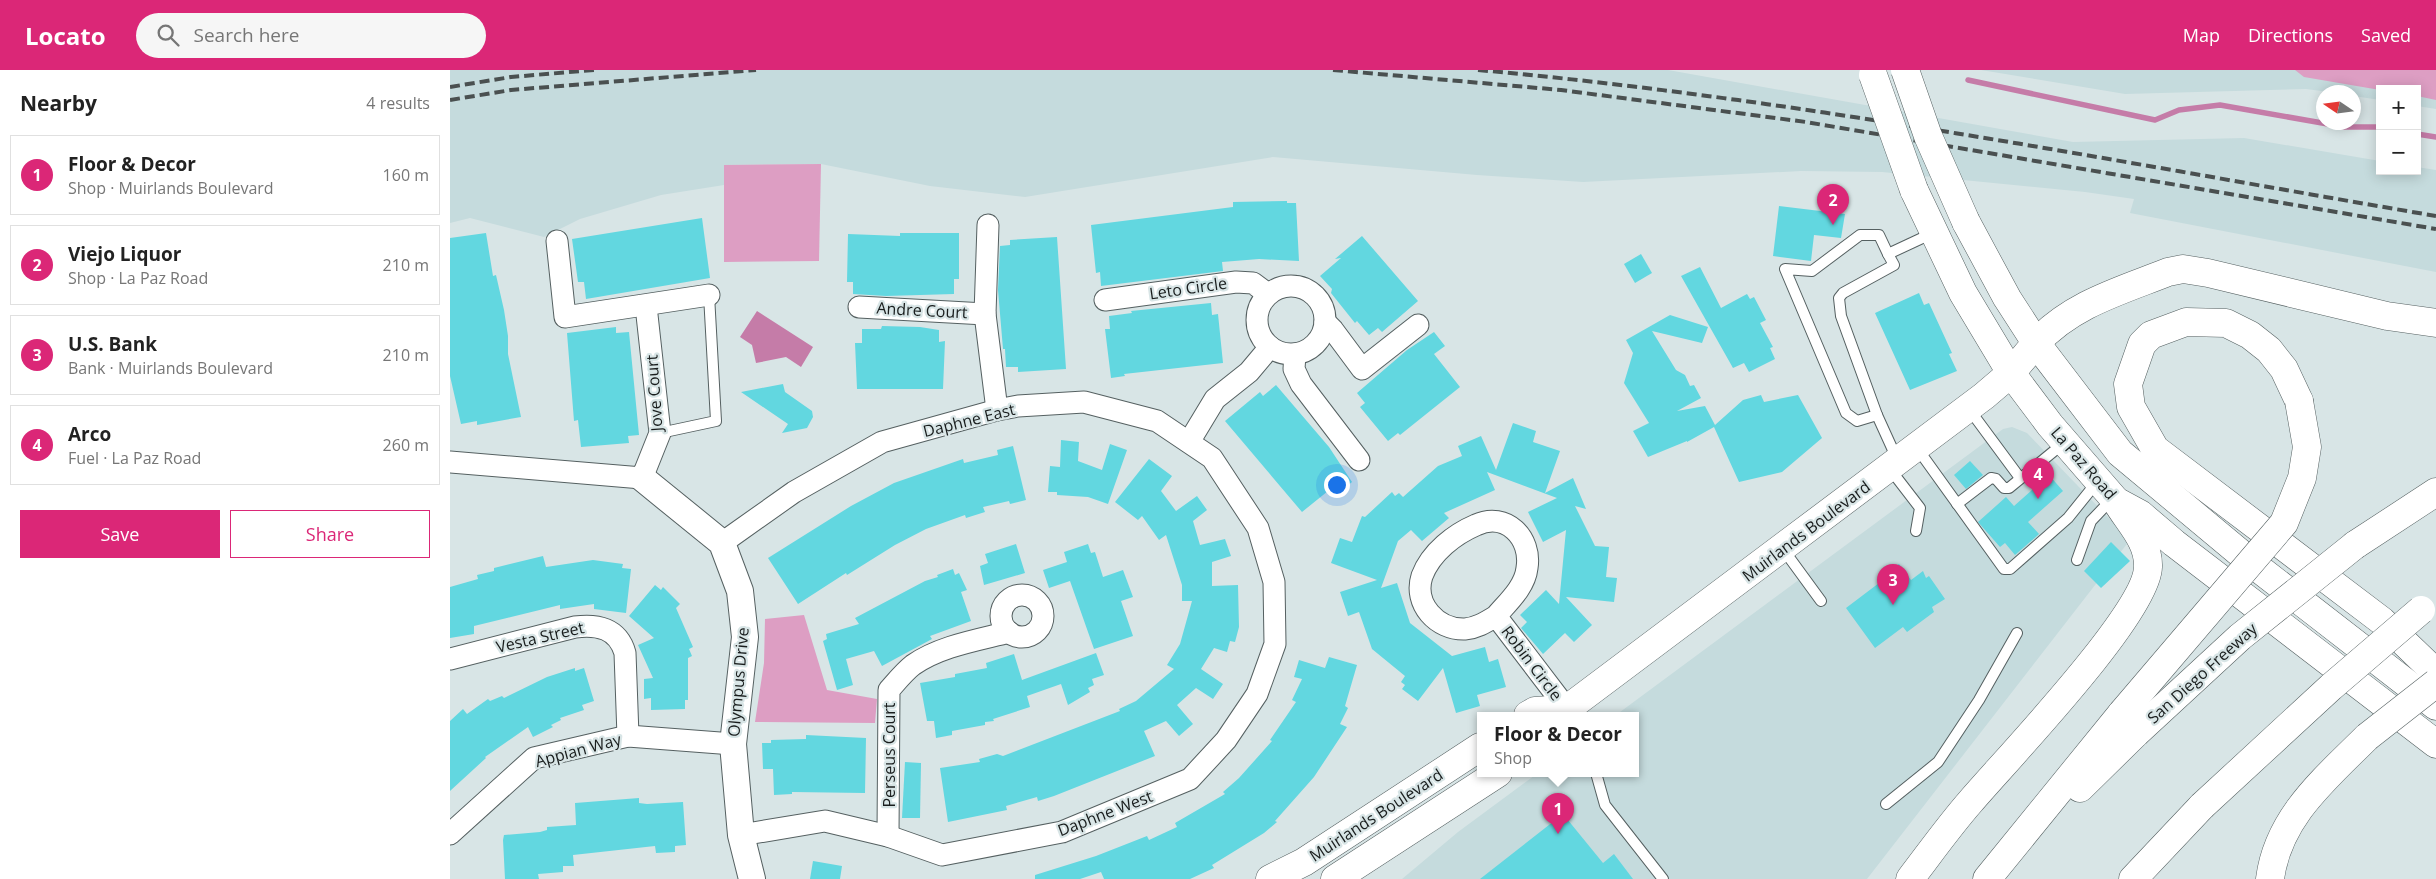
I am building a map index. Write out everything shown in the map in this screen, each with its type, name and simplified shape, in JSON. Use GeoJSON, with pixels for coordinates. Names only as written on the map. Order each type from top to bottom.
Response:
{"type":"FeatureCollection","features":[{"type":"Feature","properties":{"kind":"main road","name":"La Paz Road"},"geometry":{"type":"LineString","coordinates":[[1905,70],[1928,136],[1966,222],[2007,298],[2036,343],[2120,453],[2258,568],[2436,706]]}},
{"type":"Feature","properties":{"kind":"main road","name":"La Paz Road"},"geometry":{"type":"LineString","coordinates":[[1873,72],[1914,190],[1963,293],[2011,373],[2050,425],[2066,441],[2109,493],[2140,514],[2174,543],[2436,744]]}},
{"type":"Feature","properties":{"kind":"main road","name":"Muirlands Boulevard"},"geometry":{"type":"LineString","coordinates":[[1568,712],[1968,408],[2011,373],[2052,326],[2076,309],[2168,272],[2183,270],[2208,273],[2387,316],[2436,323]]}},
{"type":"Feature","properties":{"kind":"main road"},"geometry":{"type":"LineString","coordinates":[[1988,879],[2129,723],[2284,523],[2302,478],[2307,447],[2299,401],[2284,369],[2269,350],[2250,335],[2226,323],[2186,322],[2151,335],[2142,344],[2128,384],[2131,407],[2155,449],[2382,621],[2436,673]]}},
{"type":"Feature","properties":{"kind":"main road","name":"San Diego Freeway"},"geometry":{"type":"LineString","coordinates":[[2129,723],[2355,546],[2436,492]]}},
{"type":"Feature","properties":{"kind":"main road"},"geometry":{"type":"LineString","coordinates":[[1910,879],[1969,803],[2107,644],[2140,594],[2148,569],[2146,548],[2141,537],[2109,493]]}},
{"type":"Feature","properties":{"kind":"main road"},"geometry":{"type":"LineString","coordinates":[[2133,879],[2202,806],[2331,686],[2422,610],[2436,601]]}},
{"type":"Feature","properties":{"kind":"main road"},"geometry":{"type":"LineString","coordinates":[[2270,879],[2281,836],[2308,796],[2367,737],[2436,683]]}},
{"type":"Feature","properties":{"kind":"main road"},"geometry":{"type":"LineString","coordinates":[[1532,712],[1535,710],[1556,712]]}},
{"type":"Feature","properties":{"kind":"main road","name":"Muirlands Boulevard"},"geometry":{"type":"LineString","coordinates":[[1270,879],[1304,862],[1477,749]]}},
{"type":"Feature","properties":{"kind":"main road","name":"Muirlands Boulevard"},"geometry":{"type":"LineString","coordinates":[[1335,879],[1492,777]]}},
{"type":"Feature","properties":{"kind":"street"},"geometry":{"type":"LineString","coordinates":[[988,225],[985,314],[997,410]]}},
{"type":"Feature","properties":{"kind":"street"},"geometry":{"type":"LineString","coordinates":[[556,241],[565,317],[709,295]]}},
{"type":"Feature","properties":{"kind":"street","name":"Leto Circle"},"geometry":{"type":"LineString","coordinates":[[1105,300],[1236,282],[1253,283],[1268,294]]}},
{"type":"Feature","properties":{"kind":"street"},"geometry":{"type":"LineString","coordinates":[[1289,286],[1300,287],[1310,292],[1318,300],[1324,310],[1325,322],[1323,331],[1312,347],[1295,354],[1277,352],[1270,347],[1260,336],[1256,321],[1261,302],[1268,294],[1277,288],[1289,286]]}},
{"type":"Feature","properties":{"kind":"street","name":"Jove Court"},"geometry":{"type":"LineString","coordinates":[[642,478],[660,433],[646,306]]}},
{"type":"Feature","properties":{"kind":"street","name":"Andre Court"},"geometry":{"type":"LineString","coordinates":[[859,306],[985,314]]}},
{"type":"Feature","properties":{"kind":"street"},"geometry":{"type":"LineString","coordinates":[[1325,322],[1362,369],[1418,325]]}},
{"type":"Feature","properties":{"kind":"street"},"geometry":{"type":"LineString","coordinates":[[1189,442],[1215,399],[1249,372],[1270,347]]}},
{"type":"Feature","properties":{"kind":"street"},"geometry":{"type":"LineString","coordinates":[[1295,354],[1294,369],[1301,384],[1358,460]]}},
{"type":"Feature","properties":{"kind":"street","name":"Daphne East"},"geometry":{"type":"LineString","coordinates":[[722,543],[794,492],[882,442],[997,410],[1018,406],[1084,402],[1157,421],[1212,458],[1258,528],[1274,582]]}},
{"type":"Feature","properties":{"kind":"street"},"geometry":{"type":"LineString","coordinates":[[450,462],[642,478],[722,543]]}},
{"type":"Feature","properties":{"kind":"street","name":"Robin Circle"},"geometry":{"type":"LineString","coordinates":[[1487,520],[1502,521],[1516,531],[1525,546],[1528,568],[1520,587],[1496,616],[1478,626],[1464,629],[1448,627],[1435,620],[1426,609],[1420,593],[1422,577],[1430,561],[1451,539],[1487,520]]}},
{"type":"Feature","properties":{"kind":"street","name":"Olympus Drive"},"geometry":{"type":"LineString","coordinates":[[722,543],[740,591],[745,638],[733,744],[741,835],[752,879]]}},
{"type":"Feature","properties":{"kind":"street","name":"Daphne West"},"geometry":{"type":"LineString","coordinates":[[741,835],[825,821],[888,836],[942,855],[1062,832],[1190,779],[1226,740],[1257,694],[1275,644],[1274,582]]}},
{"type":"Feature","properties":{"kind":"street","name":"Robin Circle"},"geometry":{"type":"LineString","coordinates":[[1496,616],[1566,712]]}},
{"type":"Feature","properties":{"kind":"street","name":"Vesta Street"},"geometry":{"type":"LineString","coordinates":[[450,660],[575,627],[590,625],[606,628],[619,640],[625,653],[628,736]]}},
{"type":"Feature","properties":{"kind":"street","name":"Perseus Court"},"geometry":{"type":"LineString","coordinates":[[888,836],[890,690],[903,673],[914,664],[937,652],[1009,632]]}},
{"type":"Feature","properties":{"kind":"street","name":"Appian Way"},"geometry":{"type":"LineString","coordinates":[[450,834],[534,758],[628,736],[733,744]]}},
{"type":"Feature","properties":{"kind":"lane"},"geometry":{"type":"LineString","coordinates":[[1888,254],[1934,232]]}},
{"type":"Feature","properties":{"kind":"lane"},"geometry":{"type":"LineString","coordinates":[[1877,415],[1857,421],[1846,413],[1785,268],[1812,271],[1860,235],[1879,235],[1894,265],[1843,293],[1839,298],[1841,316],[1877,415],[1902,459],[1920,508],[1916,531]]}},
{"type":"Feature","properties":{"kind":"lane"},"geometry":{"type":"LineString","coordinates":[[660,433],[716,421],[709,295]]}},
{"type":"Feature","properties":{"kind":"lane"},"geometry":{"type":"LineString","coordinates":[[1968,408],[2020,478]]}},
{"type":"Feature","properties":{"kind":"lane"},"geometry":{"type":"LineString","coordinates":[[1958,504],[1991,478],[1996,479],[2004,488],[2009,488],[2066,441]]}},
{"type":"Feature","properties":{"kind":"lane"},"geometry":{"type":"LineString","coordinates":[[1902,459],[1958,504],[2004,569],[2010,570],[2068,518],[2109,493]]}},
{"type":"Feature","properties":{"kind":"lane"},"geometry":{"type":"LineString","coordinates":[[2077,560],[2091,521],[2109,493]]}},
{"type":"Feature","properties":{"kind":"lane"},"geometry":{"type":"LineString","coordinates":[[1782,549],[1821,601]]}},
{"type":"Feature","properties":{"kind":"lane"},"geometry":{"type":"LineString","coordinates":[[1886,804],[1938,762],[1979,700],[2017,633]]}},
{"type":"Feature","properties":{"kind":"lane"},"geometry":{"type":"LineString","coordinates":[[1597,777],[1606,806],[1663,879]]}},
{"type":"Feature","properties":{"kind":"shaded area"},"geometry":{"type":"Polygon","coordinates":[[[450,70],[1668,70],[2073,142],[2244,138],[2376,160],[2376,175],[2421,175],[2421,168],[2436,170],[2436,272],[2130,213],[2134,199],[2085,192],[1882,172],[1801,171],[1583,182],[1477,175],[1273,157],[1025,197],[930,186],[821,164],[724,165],[724,185],[661,195],[580,219],[544,237],[470,218],[450,223],[450,70]]]}},
{"type":"Feature","properties":{"kind":"shaded area"},"geometry":{"type":"Polygon","coordinates":[[[1981,70],[2436,70],[2436,109],[2421,107],[2421,85],[2376,85],[2376,99],[2361,97],[2361,85],[2316,85],[2316,90],[2125,94],[1981,70]]]}},
{"type":"Feature","properties":{"kind":"shaded area"},"geometry":{"type":"Polygon","coordinates":[[[2295,70],[2436,70],[2436,100],[2421,97],[2421,85],[2376,85],[2376,89],[2361,87],[2361,85],[2304,77],[2295,70]]]}},
{"type":"Feature","properties":{"kind":"shaded area"},"geometry":{"type":"Polygon","coordinates":[[[821,164],[819,261],[724,262],[724,165],[821,164]]]}},
{"type":"Feature","properties":{"kind":"shaded area"},"geometry":{"type":"Polygon","coordinates":[[[757,311],[813,347],[801,367],[786,357],[756,363],[752,345],[740,337],[757,311]]]}},
{"type":"Feature","properties":{"kind":"shaded area"},"geometry":{"type":"Polygon","coordinates":[[[2012,427],[2027,433],[2130,540],[1867,879],[1402,879],[1458,832],[1533,777],[1639,777],[1639,712],[1620,712],[2003,429],[2012,427]]]}},
{"type":"Feature","properties":{"kind":"shaded area"},"geometry":{"type":"Polygon","coordinates":[[[804,615],[827,690],[877,699],[875,723],[755,722],[764,663],[765,619],[804,615]]]}},
{"type":"Feature","properties":{"kind":"building"},"geometry":{"type":"Polygon","coordinates":[[[1287,201],[1287,203],[1296,203],[1299,261],[1259,259],[1222,262],[1223,271],[1101,286],[1100,272],[1096,273],[1091,225],[1233,207],[1233,202],[1287,201]]]}},
{"type":"Feature","properties":{"kind":"building"},"geometry":{"type":"Polygon","coordinates":[[[1779,206],[1845,214],[1841,238],[1814,235],[1811,261],[1773,256],[1779,206]]]}},
{"type":"Feature","properties":{"kind":"building"},"geometry":{"type":"Polygon","coordinates":[[[702,218],[710,278],[586,299],[584,282],[578,282],[572,239],[702,218]]]}},
{"type":"Feature","properties":{"kind":"building"},"geometry":{"type":"Polygon","coordinates":[[[486,233],[493,276],[496,275],[504,310],[508,336],[508,354],[521,417],[477,425],[477,421],[461,424],[450,376],[450,238],[486,233]]]}},
{"type":"Feature","properties":{"kind":"building"},"geometry":{"type":"Polygon","coordinates":[[[900,233],[959,233],[959,279],[954,279],[954,294],[886,296],[853,294],[853,282],[847,282],[848,234],[900,236],[900,233]]]}},
{"type":"Feature","properties":{"kind":"building"},"geometry":{"type":"Polygon","coordinates":[[[1362,236],[1418,301],[1382,332],[1378,328],[1369,335],[1357,321],[1355,323],[1331,293],[1332,289],[1320,276],[1341,258],[1335,259],[1362,236]]]}},
{"type":"Feature","properties":{"kind":"building"},"geometry":{"type":"Polygon","coordinates":[[[1057,237],[1066,369],[1018,372],[1018,367],[1006,367],[1005,349],[1003,349],[998,290],[1000,246],[1010,245],[1010,240],[1057,237]]]}},
{"type":"Feature","properties":{"kind":"building"},"geometry":{"type":"Polygon","coordinates":[[[1641,254],[1652,273],[1635,283],[1624,264],[1641,254]]]}},
{"type":"Feature","properties":{"kind":"building"},"geometry":{"type":"Polygon","coordinates":[[[1700,267],[1721,308],[1747,294],[1750,299],[1754,297],[1766,320],[1760,323],[1773,347],[1770,348],[1775,359],[1749,372],[1744,363],[1733,368],[1681,276],[1700,267]]]}},
{"type":"Feature","properties":{"kind":"building"},"geometry":{"type":"Polygon","coordinates":[[[1919,293],[1924,305],[1929,303],[1952,353],[1949,354],[1957,371],[1910,390],[1875,313],[1919,293]]]}},
{"type":"Feature","properties":{"kind":"building"},"geometry":{"type":"Polygon","coordinates":[[[1211,303],[1212,315],[1218,314],[1223,363],[1124,374],[1125,376],[1111,378],[1105,329],[1110,329],[1109,316],[1132,313],[1131,311],[1211,303]]]}},
{"type":"Feature","properties":{"kind":"building"},"geometry":{"type":"Polygon","coordinates":[[[1670,315],[1708,327],[1702,343],[1652,331],[1676,370],[1685,375],[1690,386],[1694,385],[1701,398],[1677,411],[1705,406],[1715,425],[1743,400],[1761,395],[1764,402],[1798,395],[1822,438],[1782,472],[1739,482],[1714,427],[1687,442],[1648,457],[1633,431],[1649,423],[1624,383],[1633,353],[1626,340],[1670,315]]]}},
{"type":"Feature","properties":{"kind":"building"},"geometry":{"type":"Polygon","coordinates":[[[882,326],[920,327],[939,330],[939,342],[945,341],[943,389],[857,389],[855,343],[862,343],[862,329],[881,329],[882,326]]]}},
{"type":"Feature","properties":{"kind":"building"},"geometry":{"type":"Polygon","coordinates":[[[616,327],[616,333],[629,332],[639,435],[628,436],[629,443],[581,447],[578,420],[574,421],[567,333],[616,327]]]}},
{"type":"Feature","properties":{"kind":"building"},"geometry":{"type":"Polygon","coordinates":[[[1434,332],[1445,346],[1434,354],[1460,387],[1400,435],[1398,433],[1388,441],[1360,407],[1365,403],[1357,393],[1407,350],[1434,332]]]}},
{"type":"Feature","properties":{"kind":"building"},"geometry":{"type":"Polygon","coordinates":[[[783,384],[785,392],[812,411],[813,417],[807,428],[782,433],[788,424],[741,392],[783,384]]]}},
{"type":"Feature","properties":{"kind":"building"},"geometry":{"type":"Polygon","coordinates":[[[1276,385],[1329,447],[1352,482],[1338,493],[1333,487],[1302,512],[1225,421],[1260,392],[1263,396],[1276,385]]]}},
{"type":"Feature","properties":{"kind":"building"},"geometry":{"type":"Polygon","coordinates":[[[1513,423],[1536,431],[1533,442],[1560,451],[1545,493],[1573,478],[1586,509],[1575,506],[1595,546],[1609,547],[1606,577],[1617,578],[1614,602],[1566,597],[1592,625],[1574,642],[1565,633],[1543,654],[1521,628],[1527,622],[1520,615],[1546,590],[1559,604],[1566,530],[1543,542],[1528,512],[1557,498],[1487,472],[1495,490],[1444,513],[1449,518],[1422,541],[1411,530],[1398,541],[1381,588],[1397,583],[1410,623],[1452,656],[1485,647],[1489,662],[1498,659],[1506,687],[1477,695],[1480,706],[1456,713],[1443,668],[1418,701],[1402,689],[1405,685],[1401,682],[1405,676],[1372,649],[1359,612],[1348,616],[1340,592],[1377,580],[1331,563],[1340,538],[1352,542],[1362,516],[1365,517],[1392,492],[1395,496],[1399,493],[1403,497],[1438,466],[1462,456],[1458,446],[1481,436],[1496,470],[1513,423]]]}},
{"type":"Feature","properties":{"kind":"building"},"geometry":{"type":"Polygon","coordinates":[[[1061,440],[1079,442],[1078,461],[1102,470],[1110,444],[1127,450],[1108,504],[1088,497],[1057,495],[1057,492],[1048,492],[1050,466],[1060,467],[1061,440]]]}},
{"type":"Feature","properties":{"kind":"building"},"geometry":{"type":"Polygon","coordinates":[[[1013,446],[1026,500],[1010,504],[1009,501],[983,507],[985,512],[966,518],[965,515],[926,529],[895,545],[847,575],[846,573],[798,604],[768,558],[851,506],[894,483],[963,459],[964,463],[998,455],[997,450],[1013,446]]]}},
{"type":"Feature","properties":{"kind":"building"},"geometry":{"type":"Polygon","coordinates":[[[1149,459],[1172,476],[1161,491],[1176,511],[1197,496],[1207,510],[1193,521],[1200,545],[1225,539],[1231,556],[1212,562],[1212,586],[1238,585],[1239,627],[1235,642],[1230,641],[1227,652],[1214,648],[1201,669],[1223,684],[1213,699],[1196,688],[1177,705],[1193,724],[1179,736],[1166,721],[1144,731],[1155,756],[1054,796],[1038,801],[1037,797],[1006,806],[1007,810],[948,822],[940,768],[980,762],[979,759],[997,754],[1003,756],[1120,711],[1119,709],[1136,701],[1174,669],[1167,665],[1180,644],[1192,601],[1182,601],[1182,585],[1166,535],[1159,540],[1142,516],[1138,520],[1115,502],[1149,459]]]}},
{"type":"Feature","properties":{"kind":"building"},"geometry":{"type":"Polygon","coordinates":[[[1970,461],[1983,475],[1966,489],[1954,475],[1970,461]]]}},
{"type":"Feature","properties":{"kind":"building"},"geometry":{"type":"Polygon","coordinates":[[[2049,475],[2063,491],[2028,522],[2039,534],[2015,555],[2005,543],[2000,547],[1978,522],[2006,497],[2014,506],[2049,475]]]}},
{"type":"Feature","properties":{"kind":"building"},"geometry":{"type":"Polygon","coordinates":[[[2111,542],[2130,561],[2101,588],[2084,571],[2111,542]]]}},
{"type":"Feature","properties":{"kind":"building"},"geometry":{"type":"Polygon","coordinates":[[[1016,544],[1025,573],[984,585],[980,566],[988,563],[985,554],[1016,544]]]}},
{"type":"Feature","properties":{"kind":"building"},"geometry":{"type":"Polygon","coordinates":[[[1088,544],[1091,553],[1095,552],[1103,577],[1123,570],[1133,597],[1121,601],[1133,636],[1094,649],[1070,581],[1049,588],[1043,570],[1067,562],[1064,552],[1088,544]]]}},
{"type":"Feature","properties":{"kind":"building"},"geometry":{"type":"Polygon","coordinates":[[[543,556],[546,567],[593,560],[623,564],[622,568],[631,569],[626,613],[594,609],[594,604],[560,609],[560,605],[474,626],[474,634],[450,638],[450,587],[478,579],[477,575],[494,571],[494,568],[543,556]]]}},
{"type":"Feature","properties":{"kind":"building"},"geometry":{"type":"Polygon","coordinates":[[[1899,564],[1911,580],[1923,571],[1926,578],[1929,576],[1945,599],[1932,607],[1934,612],[1907,632],[1903,627],[1875,648],[1846,608],[1883,580],[1881,576],[1899,564]]]}},
{"type":"Feature","properties":{"kind":"building"},"geometry":{"type":"Polygon","coordinates":[[[953,569],[955,575],[959,573],[967,590],[961,592],[971,621],[930,636],[932,639],[882,666],[874,651],[846,659],[853,685],[837,690],[823,641],[827,639],[826,634],[859,624],[855,618],[925,581],[938,577],[937,575],[953,569]]]}},
{"type":"Feature","properties":{"kind":"building"},"geometry":{"type":"Polygon","coordinates":[[[655,585],[661,590],[663,587],[680,604],[676,608],[693,647],[689,649],[692,656],[688,658],[688,700],[685,700],[685,709],[651,710],[651,698],[644,699],[644,679],[653,678],[638,645],[654,638],[629,616],[655,585]]]}},
{"type":"Feature","properties":{"kind":"building"},"geometry":{"type":"Polygon","coordinates":[[[1096,653],[1104,675],[1092,679],[1094,685],[1088,688],[1090,692],[1068,705],[1061,684],[1027,696],[1030,707],[993,719],[994,721],[985,722],[985,725],[952,731],[952,735],[936,738],[934,721],[927,721],[920,683],[955,677],[955,674],[987,668],[986,663],[1014,654],[1022,680],[1096,653]]]}},
{"type":"Feature","properties":{"kind":"building"},"geometry":{"type":"Polygon","coordinates":[[[1329,657],[1357,665],[1345,706],[1348,708],[1340,724],[1347,727],[1314,777],[1275,821],[1277,822],[1264,833],[1212,865],[1214,868],[1190,879],[1104,879],[1101,872],[1080,879],[1035,879],[1035,875],[1096,856],[1147,836],[1149,840],[1177,827],[1175,823],[1225,794],[1223,792],[1239,778],[1272,741],[1270,740],[1296,702],[1292,700],[1302,679],[1294,677],[1299,660],[1325,668],[1329,657]]]}},
{"type":"Feature","properties":{"kind":"building"},"geometry":{"type":"Polygon","coordinates":[[[575,668],[575,671],[584,668],[594,701],[582,705],[584,710],[560,718],[561,720],[551,725],[553,727],[533,737],[528,727],[485,757],[450,791],[450,721],[463,709],[467,714],[488,699],[490,701],[502,696],[504,698],[547,677],[575,668]]]}},
{"type":"Feature","properties":{"kind":"building"},"geometry":{"type":"Polygon","coordinates":[[[806,735],[866,738],[865,793],[792,792],[792,794],[774,795],[773,769],[763,769],[762,743],[771,743],[771,740],[806,739],[806,735]]]}},
{"type":"Feature","properties":{"kind":"building"},"geometry":{"type":"Polygon","coordinates":[[[905,762],[921,763],[920,818],[902,818],[905,762]]]}},
{"type":"Feature","properties":{"kind":"building"},"geometry":{"type":"Polygon","coordinates":[[[639,798],[639,803],[647,804],[683,802],[686,845],[675,846],[675,852],[656,853],[655,846],[573,855],[574,866],[563,866],[563,872],[538,874],[539,879],[505,879],[504,835],[540,832],[547,830],[547,827],[576,825],[575,803],[639,798]]]}},
{"type":"Feature","properties":{"kind":"building"},"geometry":{"type":"Polygon","coordinates":[[[1563,814],[1603,863],[1614,854],[1633,879],[1480,879],[1563,814]]]}},
{"type":"Feature","properties":{"kind":"building"},"geometry":{"type":"Polygon","coordinates":[[[813,861],[842,866],[840,879],[810,879],[813,861]]]}},
{"type":"Feature","properties":{"kind":"waterway"},"geometry":{"type":"LineString","coordinates":[[1968,80],[2155,120],[2179,110],[2220,105],[2345,127],[2376,127]]}},
{"type":"Feature","properties":{"kind":"waterway"},"geometry":{"type":"LineString","coordinates":[[2421,135],[2436,137]]}},
{"type":"Feature","properties":{"kind":"railway"},"geometry":{"type":"LineString","coordinates":[[450,87],[511,77],[594,70]]}},
{"type":"Feature","properties":{"kind":"railway"},"geometry":{"type":"LineString","coordinates":[[450,100],[511,90],[756,70]]}},
{"type":"Feature","properties":{"kind":"railway"},"geometry":{"type":"LineString","coordinates":[[1333,70],[1561,90],[1806,122],[2436,229]]}},
{"type":"Feature","properties":{"kind":"railway"},"geometry":{"type":"LineString","coordinates":[[1478,70],[1599,82],[1839,115],[2436,216]]}},
{"type":"Feature","properties":{"kind":"place","name":"Viejo Liquor"},"geometry":{"type":"Point","coordinates":[1833,225]}},
{"type":"Feature","properties":{"kind":"place","name":"Arco"},"geometry":{"type":"Point","coordinates":[2038,499]}},
{"type":"Feature","properties":{"kind":"place","name":"U.S. Bank"},"geometry":{"type":"Point","coordinates":[1893,605]}},
{"type":"Feature","properties":{"kind":"place","name":"Floor & Decor"},"geometry":{"type":"Point","coordinates":[1558,834]}}]}
